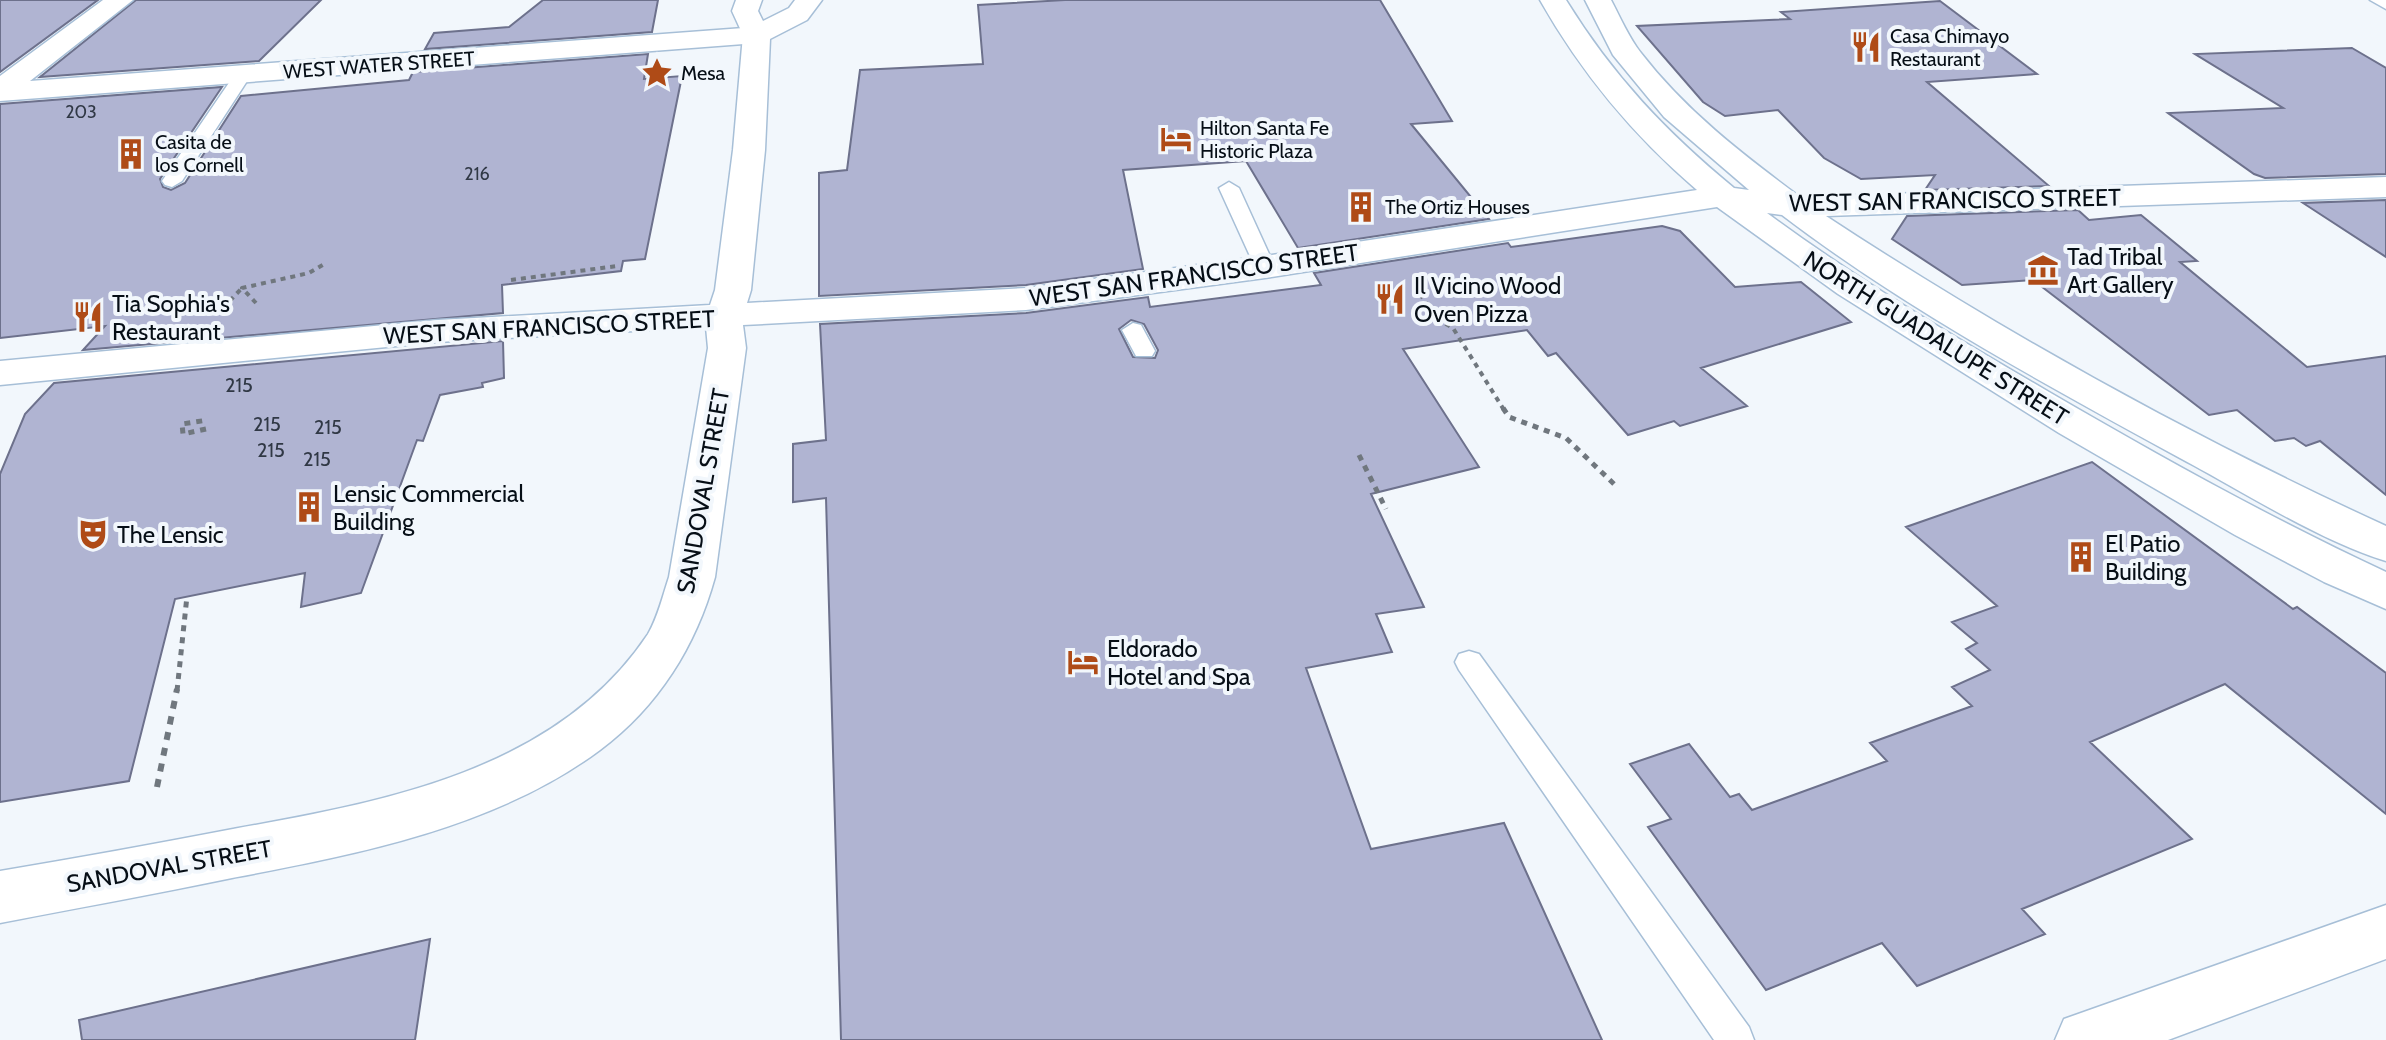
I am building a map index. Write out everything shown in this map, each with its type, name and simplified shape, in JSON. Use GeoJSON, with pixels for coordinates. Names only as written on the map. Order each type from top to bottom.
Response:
{"type":"FeatureCollection","features":[{"type":"Feature","properties":{"kind":"street"},"geometry":{"type":"LineString","coordinates":[[0,91],[120,0]]}},
{"type":"Feature","properties":{"kind":"street"},"geometry":{"type":"LineString","coordinates":[[753,18],[798,14],[809,0]]}},
{"type":"Feature","properties":{"kind":"street","name":"NORTH GUADALUPE STREET"},"geometry":{"type":"LineString","coordinates":[[1553,0],[1605,82],[1666,149],[1723,196],[1809,258],[1954,353],[2191,493],[2304,554],[2386,592]]}},
{"type":"Feature","properties":{"kind":"street","name":"NORTH GUADALUPE STREET"},"geometry":{"type":"LineString","coordinates":[[1598,0],[1606,25],[1623,52],[1657,89],[1736,165],[1794,207],[1996,338],[2178,441],[2386,545]]}},
{"type":"Feature","properties":{"kind":"street","name":"WEST WATER STREET"},"geometry":{"type":"LineString","coordinates":[[0,91],[243,75],[753,18]]}},
{"type":"Feature","properties":{"kind":"street","name":"SANDOVAL STREET"},"geometry":{"type":"LineString","coordinates":[[0,897],[347,833],[451,802],[507,777],[593,726],[647,674],[681,614],[692,577],[727,348],[724,317],[733,290],[749,150],[753,18]]}},
{"type":"Feature","properties":{"kind":"street","name":"WEST SAN FRANCISCO STREET"},"geometry":{"type":"LineString","coordinates":[[1,375],[438,331],[1026,299],[1265,267],[1723,196],[1794,207],[2386,187]]}},
{"type":"Feature","properties":{"kind":"street"},"geometry":{"type":"LineString","coordinates":[[2086,1040],[2386,932]]}},
{"type":"Feature","properties":{"kind":"lane"},"geometry":{"type":"LineString","coordinates":[[2378,0],[2386,4]]}},
{"type":"Feature","properties":{"kind":"lane"},"geometry":{"type":"LineString","coordinates":[[172,181],[243,75]]}},
{"type":"Feature","properties":{"kind":"lane"},"geometry":{"type":"LineString","coordinates":[[1229,188],[1265,267]]}},
{"type":"Feature","properties":{"kind":"lane"},"geometry":{"type":"LineString","coordinates":[[1133,330],[1144,351]]}},
{"type":"Feature","properties":{"kind":"lane"},"geometry":{"type":"LineString","coordinates":[[1469,662],[1736,1040]]}},
{"type":"Feature","properties":{"kind":"path"},"geometry":{"type":"LineString","coordinates":[[219,313],[242,288],[309,273],[326,263]]}},
{"type":"Feature","properties":{"kind":"path"},"geometry":{"type":"LineString","coordinates":[[506,281],[617,266]]}},
{"type":"Feature","properties":{"kind":"path"},"geometry":{"type":"LineString","coordinates":[[242,288],[256,303]]}},
{"type":"Feature","properties":{"kind":"path"},"geometry":{"type":"LineString","coordinates":[[1420,294],[1437,319],[1453,328],[1509,417],[1566,438],[1614,484]]}},
{"type":"Feature","properties":{"kind":"path"},"geometry":{"type":"LineString","coordinates":[[206,429],[183,434],[182,424],[208,420]]}},
{"type":"Feature","properties":{"kind":"path"},"geometry":{"type":"LineString","coordinates":[[1359,455],[1386,509]]}},
{"type":"Feature","properties":{"kind":"path"},"geometry":{"type":"LineString","coordinates":[[157,787],[181,670],[187,596]]}},
{"type":"Feature","properties":{"kind":"building"},"geometry":{"type":"Polygon","coordinates":[[[0,0],[98,0],[0,72],[0,0]]]}},
{"type":"Feature","properties":{"kind":"building"},"geometry":{"type":"Polygon","coordinates":[[[136,0],[321,0],[259,61],[40,77],[136,0]]]}},
{"type":"Feature","properties":{"kind":"building"},"geometry":{"type":"Polygon","coordinates":[[[543,0],[658,0],[652,32],[425,49],[434,33],[509,27],[543,0]]]}},
{"type":"Feature","properties":{"kind":"building","name":"Hilton Santa Fe Historic Plaza"},"geometry":{"type":"Polygon","coordinates":[[[1065,0],[1380,0],[1452,121],[1411,124],[1489,219],[1298,248],[1246,161],[1123,170],[1143,269],[1026,285],[819,296],[819,173],[847,170],[860,70],[983,64],[978,5],[1065,0]]]}},
{"type":"Feature","properties":{"kind":"building"},"geometry":{"type":"Polygon","coordinates":[[[1940,1],[2037,74],[1927,82],[2049,186],[1925,190],[1935,175],[1861,179],[1824,158],[1778,110],[1725,116],[1703,102],[1637,26],[1790,19],[1781,12],[1940,1]]]}},
{"type":"Feature","properties":{"kind":"building"},"geometry":{"type":"Polygon","coordinates":[[[2352,48],[2386,68],[2386,174],[2265,178],[2254,174],[2168,113],[2283,108],[2195,54],[2352,48]]]}},
{"type":"Feature","properties":{"kind":"building"},"geometry":{"type":"Polygon","coordinates":[[[648,54],[644,79],[682,76],[645,259],[623,261],[621,271],[502,285],[503,313],[83,350],[105,326],[0,338],[0,104],[222,87],[160,179],[163,187],[171,190],[185,183],[241,96],[409,80],[413,72],[648,54]]]}},
{"type":"Feature","properties":{"kind":"building"},"geometry":{"type":"Polygon","coordinates":[[[2386,200],[2386,257],[2303,203],[2386,200]]]}},
{"type":"Feature","properties":{"kind":"building"},"geometry":{"type":"Polygon","coordinates":[[[2078,210],[2089,220],[2141,215],[2197,261],[2180,262],[2307,367],[2386,356],[2386,495],[2320,441],[2306,446],[2294,438],[2275,441],[2237,410],[2209,415],[2033,280],[1962,285],[1892,239],[1907,216],[2078,210]]]}},
{"type":"Feature","properties":{"kind":"building","name":"Eldorado Hotel and Spa"},"geometry":{"type":"Polygon","coordinates":[[[1662,226],[1680,231],[1735,287],[1801,282],[1851,322],[1701,368],[1747,406],[1680,426],[1674,421],[1628,435],[1556,353],[1548,356],[1527,330],[1403,349],[1479,467],[1371,494],[1424,607],[1376,614],[1392,652],[1306,668],[1371,849],[1504,823],[1602,1040],[841,1040],[826,498],[793,502],[793,444],[826,440],[820,324],[1026,313],[1148,297],[1150,307],[1321,285],[1314,273],[1508,243],[1511,247],[1662,226]],[[1131,320],[1119,329],[1133,357],[1155,358],[1158,350],[1144,324],[1131,320]]]}},
{"type":"Feature","properties":{"kind":"building"},"geometry":{"type":"Polygon","coordinates":[[[503,341],[504,378],[482,383],[483,387],[440,395],[423,441],[417,440],[361,593],[301,607],[305,573],[175,599],[129,781],[0,802],[0,474],[25,414],[54,383],[503,341]]]}},
{"type":"Feature","properties":{"kind":"building"},"geometry":{"type":"Polygon","coordinates":[[[2092,462],[2386,673],[2386,814],[2225,684],[2090,742],[2192,839],[2022,909],[2045,934],[1917,986],[1882,943],[1766,990],[1648,827],[1671,819],[1630,764],[1689,744],[1730,797],[1739,794],[1752,810],[1887,761],[1870,743],[1972,706],[1952,687],[1990,670],[1966,649],[1977,643],[1952,622],[1997,606],[1906,527],[2092,462]]]}},
{"type":"Feature","properties":{"kind":"building"},"geometry":{"type":"Polygon","coordinates":[[[430,939],[415,1040],[82,1040],[79,1020],[430,939]]]}},
{"type":"Feature","properties":{"kind":"place","name":"Casa Chimayo Restaurant"},"geometry":{"type":"Point","coordinates":[1866,47]}},
{"type":"Feature","properties":{"kind":"place","name":"Mesa"},"geometry":{"type":"Point","coordinates":[657,73]}},
{"type":"Feature","properties":{"kind":"place","name":"Hilton Santa Fe Historic Plaza"},"geometry":{"type":"Point","coordinates":[1176,139]}},
{"type":"Feature","properties":{"kind":"place","name":"Casita de los Cornell"},"geometry":{"type":"Point","coordinates":[131,154]}},
{"type":"Feature","properties":{"kind":"place","name":"The Ortiz Houses"},"geometry":{"type":"Point","coordinates":[1361,207]}},
{"type":"Feature","properties":{"kind":"place","name":"Tad Tribal Art Gallery"},"geometry":{"type":"Point","coordinates":[2043,270]}},
{"type":"Feature","properties":{"kind":"place","name":"Il Vicino Wood Oven Pizza"},"geometry":{"type":"Point","coordinates":[1390,299]}},
{"type":"Feature","properties":{"kind":"place","name":"Tia Sophia's Restaurant"},"geometry":{"type":"Point","coordinates":[88,317]}},
{"type":"Feature","properties":{"kind":"place","name":"Lensic Commercial Building"},"geometry":{"type":"Point","coordinates":[309,507]}},
{"type":"Feature","properties":{"kind":"place","name":"The Lensic"},"geometry":{"type":"Point","coordinates":[93,534]}},
{"type":"Feature","properties":{"kind":"place","name":"El Patio Building"},"geometry":{"type":"Point","coordinates":[2081,557]}},
{"type":"Feature","properties":{"kind":"place","name":"Eldorado Hotel and Spa"},"geometry":{"type":"Point","coordinates":[1083,662]}}]}
